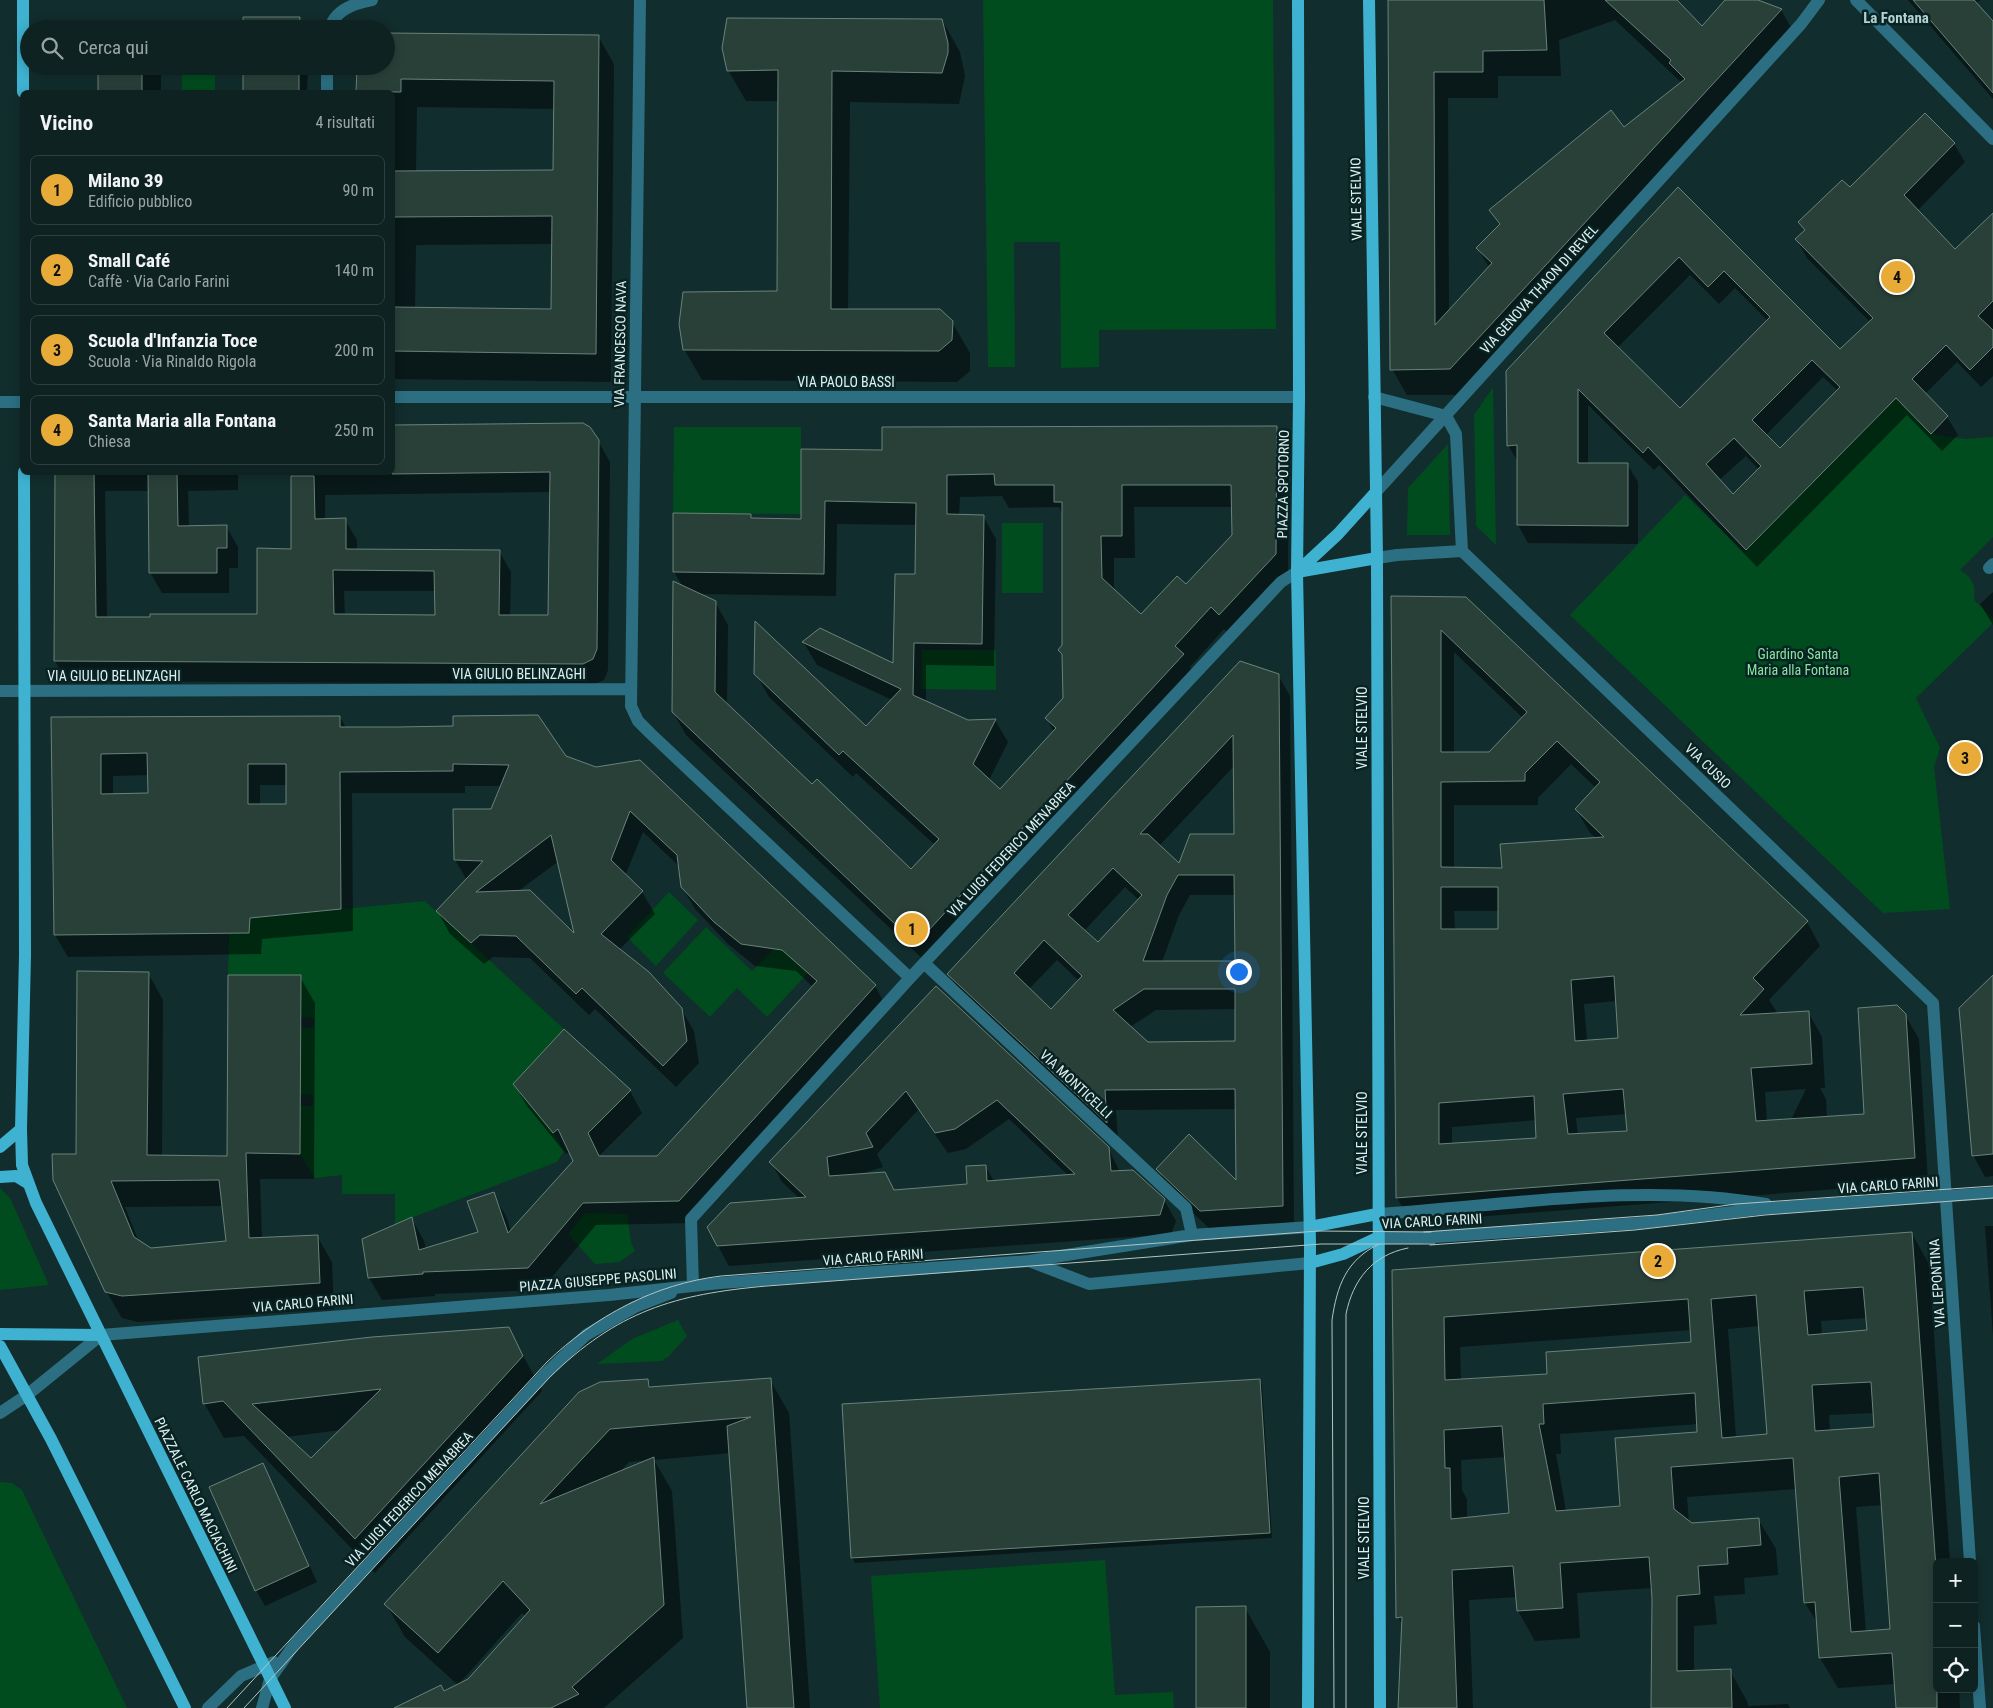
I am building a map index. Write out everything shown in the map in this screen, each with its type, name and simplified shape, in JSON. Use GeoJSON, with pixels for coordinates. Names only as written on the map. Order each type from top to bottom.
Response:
{"type":"FeatureCollection","features":[{"type":"Feature","properties":{"kind":"main road"},"geometry":{"type":"LineString","coordinates":[[23,0],[23,20]]}},
{"type":"Feature","properties":{"kind":"main road"},"geometry":{"type":"LineString","coordinates":[[1298,0],[1299,397]]}},
{"type":"Feature","properties":{"kind":"main road","name":"VIALE STELVIO"},"geometry":{"type":"LineString","coordinates":[[1369,0],[1374,397]]}},
{"type":"Feature","properties":{"kind":"main road"},"geometry":{"type":"LineString","coordinates":[[23,75],[23,90]]}},
{"type":"Feature","properties":{"kind":"main road","name":"PIAZZA SPOTORNO"},"geometry":{"type":"LineString","coordinates":[[1297,572],[1299,397]]}},
{"type":"Feature","properties":{"kind":"main road"},"geometry":{"type":"LineString","coordinates":[[1297,572],[1376,558],[1374,397]]}},
{"type":"Feature","properties":{"kind":"main road","name":"PIAZZALE CARLO MACIACHINI"},"geometry":{"type":"LineString","coordinates":[[24,475],[25,955],[21,1129],[22,1165],[36,1203],[285,1708]]}},
{"type":"Feature","properties":{"kind":"main road"},"geometry":{"type":"LineString","coordinates":[[1308,1708],[1310,1227],[1297,572],[1338,534],[1375,493]]}},
{"type":"Feature","properties":{"kind":"main road","name":"VIALE STELVIO"},"geometry":{"type":"LineString","coordinates":[[1376,558],[1380,1708]]}},
{"type":"Feature","properties":{"kind":"main road"},"geometry":{"type":"LineString","coordinates":[[0,1147],[21,1129]]}},
{"type":"Feature","properties":{"kind":"main road"},"geometry":{"type":"LineString","coordinates":[[0,1176],[16,1176],[29,1184]]}},
{"type":"Feature","properties":{"kind":"main road","name":"VIA CARLO FARINI"},"geometry":{"type":"LineString","coordinates":[[1310,1227],[1377,1214]]}},
{"type":"Feature","properties":{"kind":"main road","name":"VIA CARLO FARINI"},"geometry":{"type":"LineString","coordinates":[[1310,1263],[1342,1254],[1377,1238]]}},
{"type":"Feature","properties":{"kind":"main road"},"geometry":{"type":"LineString","coordinates":[[0,1334],[101,1335]]}},
{"type":"Feature","properties":{"kind":"main road"},"geometry":{"type":"LineString","coordinates":[[0,1346],[27,1395],[185,1708]]}},
{"type":"Feature","properties":{"kind":"street"},"geometry":{"type":"LineString","coordinates":[[334,20],[342,10],[358,3],[372,0]]}},
{"type":"Feature","properties":{"kind":"street","name":"VIA FRANCESCO NAVA"},"geometry":{"type":"LineString","coordinates":[[630,689],[640,0]]}},
{"type":"Feature","properties":{"kind":"street","name":"VIA GENOVA THAON DI REVEL"},"geometry":{"type":"LineString","coordinates":[[1446,416],[1802,24],[1819,0]]}},
{"type":"Feature","properties":{"kind":"street"},"geometry":{"type":"LineString","coordinates":[[1856,0],[1993,139]]}},
{"type":"Feature","properties":{"kind":"street"},"geometry":{"type":"LineString","coordinates":[[327,75],[327,90]]}},
{"type":"Feature","properties":{"kind":"street","name":"VIA PAOLO BASSI"},"geometry":{"type":"LineString","coordinates":[[395,398],[1299,397]]}},
{"type":"Feature","properties":{"kind":"street"},"geometry":{"type":"LineString","coordinates":[[1374,397],[1446,416],[1456,434],[1462,551],[1397,554],[1376,558]]}},
{"type":"Feature","properties":{"kind":"street"},"geometry":{"type":"LineString","coordinates":[[0,402],[20,402]]}},
{"type":"Feature","properties":{"kind":"street"},"geometry":{"type":"LineString","coordinates":[[1375,493],[1446,416]]}},
{"type":"Feature","properties":{"kind":"street","name":"VIA CUSIO"},"geometry":{"type":"LineString","coordinates":[[1462,551],[1934,1003]]}},
{"type":"Feature","properties":{"kind":"street","name":"VIA LUIGI FEDERICO MENABREA"},"geometry":{"type":"LineString","coordinates":[[691,1219],[910,978],[1281,582],[1297,572]]}},
{"type":"Feature","properties":{"kind":"street"},"geometry":{"type":"LineString","coordinates":[[630,689],[631,706],[638,720],[651,734],[910,978]]}},
{"type":"Feature","properties":{"kind":"street","name":"VIA GIULIO BELINZAGHI"},"geometry":{"type":"LineString","coordinates":[[0,691],[630,689]]}},
{"type":"Feature","properties":{"kind":"street","name":"VIA MONTICELLI"},"geometry":{"type":"LineString","coordinates":[[924,964],[1186,1208],[1192,1235]]}},
{"type":"Feature","properties":{"kind":"street","name":"VIA LEPONTINA"},"geometry":{"type":"LineString","coordinates":[[1934,1003],[1970,1558]]}},
{"type":"Feature","properties":{"kind":"street","name":"VIA CARLO FARINI"},"geometry":{"type":"LineString","coordinates":[[1377,1238],[1420,1238],[1642,1223],[1785,1208],[1993,1193]]}},
{"type":"Feature","properties":{"kind":"street","name":"VIA CARLO FARINI"},"geometry":{"type":"LineString","coordinates":[[1377,1214],[1628,1195],[1735,1199],[1785,1208]]}},
{"type":"Feature","properties":{"kind":"street","name":"PIAZZA GIUSEPPE PASOLINI"},"geometry":{"type":"LineString","coordinates":[[691,1219],[693,1286]]}},
{"type":"Feature","properties":{"kind":"street","name":"VIA CARLO FARINI"},"geometry":{"type":"LineString","coordinates":[[720,1283],[1029,1261],[1192,1235],[1310,1227]]}},
{"type":"Feature","properties":{"kind":"street","name":"VIA CARLO FARINI"},"geometry":{"type":"LineString","coordinates":[[1029,1261],[1089,1284],[1310,1263]]}},
{"type":"Feature","properties":{"kind":"street","name":"PIAZZA GIUSEPPE PASOLINI"},"geometry":{"type":"LineString","coordinates":[[507,1303],[720,1283]]}},
{"type":"Feature","properties":{"kind":"street","name":"PIAZZA GIUSEPPE PASOLINI"},"geometry":{"type":"LineString","coordinates":[[545,1374],[586,1335],[635,1307],[693,1286]]}},
{"type":"Feature","properties":{"kind":"street","name":"VIA CARLO FARINI"},"geometry":{"type":"LineString","coordinates":[[101,1335],[507,1303]]}},
{"type":"Feature","properties":{"kind":"street"},"geometry":{"type":"LineString","coordinates":[[0,1413],[27,1395],[101,1335]]}},
{"type":"Feature","properties":{"kind":"street","name":"VIA LUIGI FEDERICO MENABREA"},"geometry":{"type":"LineString","coordinates":[[294,1645],[545,1374]]}},
{"type":"Feature","properties":{"kind":"street"},"geometry":{"type":"LineString","coordinates":[[208,1708],[242,1676],[265,1667],[294,1645]]}},
{"type":"Feature","properties":{"kind":"street"},"geometry":{"type":"LineString","coordinates":[[262,1708],[270,1679],[294,1645]]}},
{"type":"Feature","properties":{"kind":"street"},"geometry":{"type":"LineString","coordinates":[[1976,1648],[1980,1708]]}},
{"type":"Feature","properties":{"kind":"green space"},"geometry":{"type":"Polygon","coordinates":[[[983,0],[1273,0],[1276,329],[1099,330],[1099,367],[1061,368],[1060,242],[1014,242],[1015,367],[988,367],[983,0]]]}},
{"type":"Feature","properties":{"kind":"green space"},"geometry":{"type":"Polygon","coordinates":[[[182,75],[215,75],[215,90],[182,90],[182,75]]]}},
{"type":"Feature","properties":{"kind":"green space"},"geometry":{"type":"Polygon","coordinates":[[[1493,387],[1496,545],[1476,526],[1474,415],[1493,387]]]}},
{"type":"Feature","properties":{"kind":"green space","name":"Giardino Santa Maria alla Fontana"},"geometry":{"type":"Polygon","coordinates":[[[1896,398],[1931,434],[1965,439],[1993,437],[1993,537],[1960,570],[1973,582],[1974,600],[1993,618],[1993,623],[1916,698],[1940,748],[1934,767],[1950,909],[1883,913],[1570,615],[1685,495],[1744,552],[1896,398]]]}},
{"type":"Feature","properties":{"kind":"green space"},"geometry":{"type":"Polygon","coordinates":[[[674,427],[801,427],[801,514],[673,513],[674,427]]]}},
{"type":"Feature","properties":{"kind":"green space"},"geometry":{"type":"Polygon","coordinates":[[[1448,444],[1450,535],[1407,535],[1408,488],[1448,444]]]}},
{"type":"Feature","properties":{"kind":"green space"},"geometry":{"type":"Polygon","coordinates":[[[1002,523],[1043,523],[1043,593],[1002,593],[1002,523]]]}},
{"type":"Feature","properties":{"kind":"green space"},"geometry":{"type":"Polygon","coordinates":[[[922,650],[996,650],[996,690],[921,689],[922,650]]]}},
{"type":"Feature","properties":{"kind":"green space"},"geometry":{"type":"Polygon","coordinates":[[[669,892],[698,920],[656,966],[627,937],[669,892]]]}},
{"type":"Feature","properties":{"kind":"green space"},"geometry":{"type":"Polygon","coordinates":[[[425,901],[564,1029],[513,1084],[556,1137],[564,1151],[557,1162],[395,1224],[395,1194],[342,1194],[342,1175],[315,1178],[300,1154],[300,1106],[313,1106],[313,1095],[300,1094],[300,1028],[314,1028],[314,1018],[300,1017],[300,976],[228,975],[229,933],[250,918],[425,901]]]}},
{"type":"Feature","properties":{"kind":"green space"},"geometry":{"type":"Polygon","coordinates":[[[706,927],[752,971],[778,945],[808,973],[767,1017],[737,988],[710,1017],[663,973],[706,927]]]}},
{"type":"Feature","properties":{"kind":"green space"},"geometry":{"type":"Polygon","coordinates":[[[0,1188],[10,1198],[49,1285],[0,1290],[0,1188]]]}},
{"type":"Feature","properties":{"kind":"green space"},"geometry":{"type":"Polygon","coordinates":[[[585,1213],[627,1214],[631,1242],[635,1251],[619,1262],[595,1264],[568,1234],[585,1213]]]}},
{"type":"Feature","properties":{"kind":"green space"},"geometry":{"type":"Polygon","coordinates":[[[678,1320],[687,1336],[662,1361],[597,1364],[632,1339],[678,1320]]]}},
{"type":"Feature","properties":{"kind":"green space"},"geometry":{"type":"Polygon","coordinates":[[[0,1482],[12,1483],[22,1490],[127,1708],[0,1708],[0,1482]]]}},
{"type":"Feature","properties":{"kind":"green space"},"geometry":{"type":"Polygon","coordinates":[[[1105,1560],[1115,1695],[1173,1692],[1174,1708],[880,1708],[871,1576],[1105,1560]]]}},
{"type":"Feature","properties":{"kind":"building"},"geometry":{"type":"Polygon","coordinates":[[[1388,0],[1544,0],[1547,50],[1483,51],[1483,72],[1434,72],[1435,325],[1492,263],[1476,248],[1500,224],[1489,210],[1611,110],[1624,127],[1685,79],[1669,63],[1671,60],[1605,0],[1677,0],[1702,26],[1725,0],[1758,0],[1782,9],[1450,369],[1390,370],[1388,0]]]}},
{"type":"Feature","properties":{"kind":"building"},"geometry":{"type":"Polygon","coordinates":[[[1913,0],[1974,0],[1993,21],[1993,93],[1913,0]]]}},
{"type":"Feature","properties":{"kind":"building"},"geometry":{"type":"Polygon","coordinates":[[[243,17],[300,17],[300,20],[243,20],[243,17]]]}},
{"type":"Feature","properties":{"kind":"building"},"geometry":{"type":"Polygon","coordinates":[[[727,18],[942,19],[948,43],[948,53],[942,73],[832,71],[831,309],[940,309],[953,321],[952,340],[939,351],[683,350],[679,324],[683,292],[777,291],[778,70],[727,71],[722,48],[727,18]]]}},
{"type":"Feature","properties":{"kind":"building"},"geometry":{"type":"Polygon","coordinates":[[[395,33],[599,35],[596,354],[395,351],[395,307],[551,309],[552,216],[395,217],[395,171],[553,170],[554,81],[401,79],[401,92],[395,92],[395,90],[356,90],[357,75],[395,75],[395,33]]]}},
{"type":"Feature","properties":{"kind":"building"},"geometry":{"type":"Polygon","coordinates":[[[98,75],[142,75],[142,90],[98,90],[98,75]]]}},
{"type":"Feature","properties":{"kind":"building"},"geometry":{"type":"Polygon","coordinates":[[[243,75],[299,75],[299,90],[243,90],[243,75]]]}},
{"type":"Feature","properties":{"kind":"building"},"geometry":{"type":"Polygon","coordinates":[[[1925,113],[1955,143],[1904,195],[1955,249],[1993,213],[1993,301],[1978,316],[1993,330],[1993,347],[1970,370],[1946,345],[1912,379],[1948,416],[1931,434],[1896,398],[1746,550],[1648,447],[1643,453],[1578,389],[1578,463],[1628,463],[1628,526],[1517,525],[1517,445],[1507,446],[1506,371],[1678,187],[1840,349],[1873,318],[1795,239],[1805,230],[1798,222],[1842,180],[1850,187],[1925,113]],[[1679,257],[1604,333],[1680,408],[1770,317],[1724,271],[1708,287],[1679,257]],[[1812,360],[1752,420],[1780,448],[1840,387],[1812,360]],[[1734,438],[1706,464],[1733,494],[1761,466],[1734,438]]]}},
{"type":"Feature","properties":{"kind":"building"},"geometry":{"type":"Polygon","coordinates":[[[583,423],[590,427],[599,440],[597,649],[593,659],[583,664],[54,661],[55,475],[94,475],[96,617],[150,617],[150,614],[257,614],[257,548],[291,549],[291,476],[314,476],[315,519],[346,518],[346,549],[500,550],[499,615],[548,615],[550,472],[395,474],[395,425],[583,423]],[[333,570],[334,614],[435,615],[434,571],[333,570]]]}},
{"type":"Feature","properties":{"kind":"building"},"geometry":{"type":"Polygon","coordinates":[[[1277,426],[1276,554],[1219,615],[1211,607],[1175,646],[1184,654],[916,944],[672,712],[673,581],[716,601],[715,692],[812,784],[817,779],[911,869],[939,839],[843,751],[839,755],[754,674],[755,621],[866,726],[901,689],[802,642],[820,628],[893,663],[895,574],[915,574],[916,503],[825,501],[824,574],[673,572],[673,513],[751,514],[751,518],[801,519],[801,449],[882,450],[882,427],[1277,426]],[[994,474],[947,475],[947,514],[984,515],[982,644],[914,643],[913,695],[968,720],[996,719],[973,764],[1000,789],[1056,728],[1045,718],[1063,698],[1062,654],[1058,650],[1062,645],[1062,502],[1054,502],[1054,485],[995,485],[994,474]],[[1122,485],[1122,536],[1101,536],[1102,578],[1141,614],[1177,576],[1186,584],[1232,535],[1231,485],[1122,485]]]}},
{"type":"Feature","properties":{"kind":"building"},"geometry":{"type":"Polygon","coordinates":[[[148,475],[177,475],[178,526],[227,525],[227,548],[217,548],[217,573],[149,573],[148,475]]]}},
{"type":"Feature","properties":{"kind":"building"},"geometry":{"type":"Polygon","coordinates":[[[1391,596],[1466,597],[1808,921],[1753,978],[1764,989],[1740,1015],[1809,1011],[1812,1064],[1751,1068],[1756,1121],[1864,1114],[1858,1008],[1897,1005],[1906,1014],[1915,1158],[1396,1198],[1391,596]],[[1441,630],[1441,752],[1489,752],[1527,712],[1441,630]],[[1557,741],[1525,773],[1525,781],[1441,782],[1441,867],[1502,868],[1500,844],[1604,837],[1575,809],[1600,782],[1557,741]],[[1441,887],[1441,929],[1498,929],[1498,887],[1441,887]],[[1614,976],[1571,980],[1575,1041],[1618,1038],[1614,976]],[[1623,1089],[1563,1094],[1568,1134],[1627,1131],[1623,1089]],[[1534,1096],[1439,1103],[1439,1144],[1536,1138],[1534,1096]]]}},
{"type":"Feature","properties":{"kind":"building"},"geometry":{"type":"Polygon","coordinates":[[[1240,661],[1279,674],[1283,1206],[1200,1211],[1156,1169],[1189,1134],[1236,1180],[1235,1089],[1105,1090],[1107,1123],[947,974],[1240,661]],[[1233,735],[1140,834],[1148,834],[1179,863],[1190,834],[1234,834],[1233,735]],[[1113,868],[1068,915],[1098,942],[1142,895],[1113,868]],[[1178,875],[1167,895],[1143,961],[1235,961],[1234,875],[1178,875]],[[1044,940],[1014,973],[1051,1009],[1082,976],[1044,940]],[[1144,989],[1113,1010],[1148,1042],[1235,1041],[1235,989],[1144,989]]]}},
{"type":"Feature","properties":{"kind":"building"},"geometry":{"type":"Polygon","coordinates":[[[538,715],[566,756],[596,767],[640,760],[876,985],[679,1201],[583,1203],[528,1268],[423,1272],[423,1274],[368,1278],[362,1239],[412,1217],[419,1250],[478,1232],[467,1201],[494,1192],[508,1233],[573,1161],[558,1129],[553,1133],[513,1084],[564,1029],[631,1090],[588,1133],[599,1156],[657,1156],[817,981],[782,950],[741,944],[714,922],[681,887],[677,855],[630,811],[611,860],[643,891],[601,934],[649,972],[682,1008],[687,1041],[663,1066],[582,988],[576,994],[516,936],[480,935],[471,943],[436,911],[483,861],[454,860],[453,809],[491,809],[509,765],[453,764],[453,771],[340,772],[341,909],[250,918],[249,933],[54,935],[51,717],[340,716],[340,727],[397,727],[453,726],[453,716],[538,715]],[[147,753],[101,754],[101,794],[148,793],[147,753]],[[248,764],[248,804],[286,804],[286,764],[248,764]],[[551,835],[476,892],[530,890],[574,933],[551,835]]]}},
{"type":"Feature","properties":{"kind":"building"},"geometry":{"type":"Polygon","coordinates":[[[77,971],[149,972],[147,1155],[227,1156],[228,975],[301,975],[300,1154],[246,1153],[249,1238],[318,1235],[320,1283],[122,1296],[105,1292],[53,1180],[52,1154],[76,1154],[77,971]],[[219,1180],[111,1181],[134,1237],[151,1248],[226,1241],[219,1180]]]}},
{"type":"Feature","properties":{"kind":"building"},"geometry":{"type":"Polygon","coordinates":[[[1993,975],[1993,1154],[1972,1156],[1959,1008],[1993,975]]]}},
{"type":"Feature","properties":{"kind":"building"},"geometry":{"type":"Polygon","coordinates":[[[936,986],[1109,1147],[1111,1171],[1133,1170],[1165,1199],[1160,1215],[717,1246],[707,1227],[730,1203],[806,1197],[769,1162],[936,986]],[[906,1091],[866,1133],[873,1147],[827,1157],[829,1176],[885,1172],[894,1190],[967,1184],[966,1166],[986,1165],[987,1181],[1075,1174],[997,1100],[955,1129],[935,1133],[906,1091]]]}},
{"type":"Feature","properties":{"kind":"building"},"geometry":{"type":"Polygon","coordinates":[[[1912,1232],[1935,1558],[1933,1558],[1933,1693],[1937,1693],[1937,1708],[1896,1708],[1892,1653],[1819,1658],[1815,1602],[1804,1603],[1793,1458],[1671,1467],[1674,1509],[1692,1523],[1759,1518],[1761,1545],[1727,1548],[1728,1564],[1698,1566],[1700,1594],[1677,1596],[1677,1671],[1731,1669],[1732,1708],[1651,1708],[1652,1598],[1649,1557],[1560,1563],[1563,1608],[1517,1611],[1513,1566],[1452,1570],[1457,1708],[1398,1708],[1402,1617],[1396,1618],[1392,1270],[1912,1232]],[[1863,1287],[1804,1291],[1808,1335],[1867,1330],[1863,1287]],[[1756,1295],[1711,1299],[1722,1438],[1767,1434],[1756,1295]],[[1688,1299],[1444,1317],[1445,1380],[1547,1374],[1546,1352],[1691,1342],[1688,1299]],[[1871,1382],[1812,1385],[1815,1431],[1874,1427],[1871,1382]],[[1695,1393],[1543,1404],[1544,1424],[1539,1424],[1556,1511],[1620,1506],[1615,1438],[1697,1432],[1695,1393]],[[1502,1426],[1444,1430],[1445,1468],[1450,1468],[1451,1519],[1509,1513],[1502,1426]],[[1879,1473],[1839,1477],[1851,1632],[1890,1629],[1879,1473]]]}},
{"type":"Feature","properties":{"kind":"building"},"geometry":{"type":"Polygon","coordinates":[[[509,1327],[523,1356],[355,1539],[223,1401],[203,1404],[198,1357],[372,1337],[509,1327]],[[381,1389],[252,1404],[311,1458],[381,1389]]]}},
{"type":"Feature","properties":{"kind":"building"},"geometry":{"type":"Polygon","coordinates":[[[771,1378],[794,1708],[747,1708],[727,1426],[751,1417],[610,1429],[540,1504],[654,1457],[664,1605],[572,1687],[579,1694],[551,1708],[394,1708],[441,1685],[444,1691],[468,1679],[530,1610],[503,1581],[438,1653],[384,1604],[579,1392],[600,1382],[648,1379],[649,1387],[771,1378]]]}},
{"type":"Feature","properties":{"kind":"building"},"geometry":{"type":"Polygon","coordinates":[[[1260,1379],[1270,1533],[851,1558],[842,1404],[1260,1379]]]}},
{"type":"Feature","properties":{"kind":"building"},"geometry":{"type":"Polygon","coordinates":[[[263,1463],[309,1566],[255,1591],[209,1487],[263,1463]]]}},
{"type":"Feature","properties":{"kind":"building"},"geometry":{"type":"Polygon","coordinates":[[[1246,1606],[1246,1708],[1196,1708],[1196,1607],[1246,1606]]]}},
{"type":"Feature","properties":{"kind":"tram line"},"geometry":{"type":"LineString","coordinates":[[1424,1232],[1657,1215],[1736,1204],[1993,1186]]}},
{"type":"Feature","properties":{"kind":"tram line"},"geometry":{"type":"LineString","coordinates":[[1430,1245],[1635,1230],[1765,1215],[1993,1198]]}},
{"type":"Feature","properties":{"kind":"tram line"},"geometry":{"type":"LineString","coordinates":[[227,1708],[547,1362],[585,1330],[627,1305],[650,1295],[673,1286],[721,1276],[1318,1231],[1431,1232]]}},
{"type":"Feature","properties":{"kind":"tram line"},"geometry":{"type":"LineString","coordinates":[[244,1708],[549,1378],[574,1355],[599,1336],[649,1310],[704,1294],[767,1286],[1321,1244],[1435,1244]]}},
{"type":"Feature","properties":{"kind":"tram line"},"geometry":{"type":"LineString","coordinates":[[1334,1708],[1332,1320],[1340,1285],[1345,1275],[1358,1258],[1379,1244]]}},
{"type":"Feature","properties":{"kind":"tram line"},"geometry":{"type":"LineString","coordinates":[[1346,1708],[1346,1314],[1354,1290],[1366,1271],[1384,1256],[1408,1248]]}},
{"type":"Feature","properties":{"kind":"place","name":"Santa Maria alla Fontana"},"geometry":{"type":"Point","coordinates":[1897,277]}},
{"type":"Feature","properties":{"kind":"place","name":"Scuola d'Infanzia Toce"},"geometry":{"type":"Point","coordinates":[1965,758]}},
{"type":"Feature","properties":{"kind":"place","name":"Milano 39"},"geometry":{"type":"Point","coordinates":[912,929]}},
{"type":"Feature","properties":{"kind":"place","name":"Small Café"},"geometry":{"type":"Point","coordinates":[1658,1261]}},
{"type":"Feature","properties":{"kind":"district","name":"La Fontana"},"geometry":{"type":"Point","coordinates":[1896,18]}}]}
